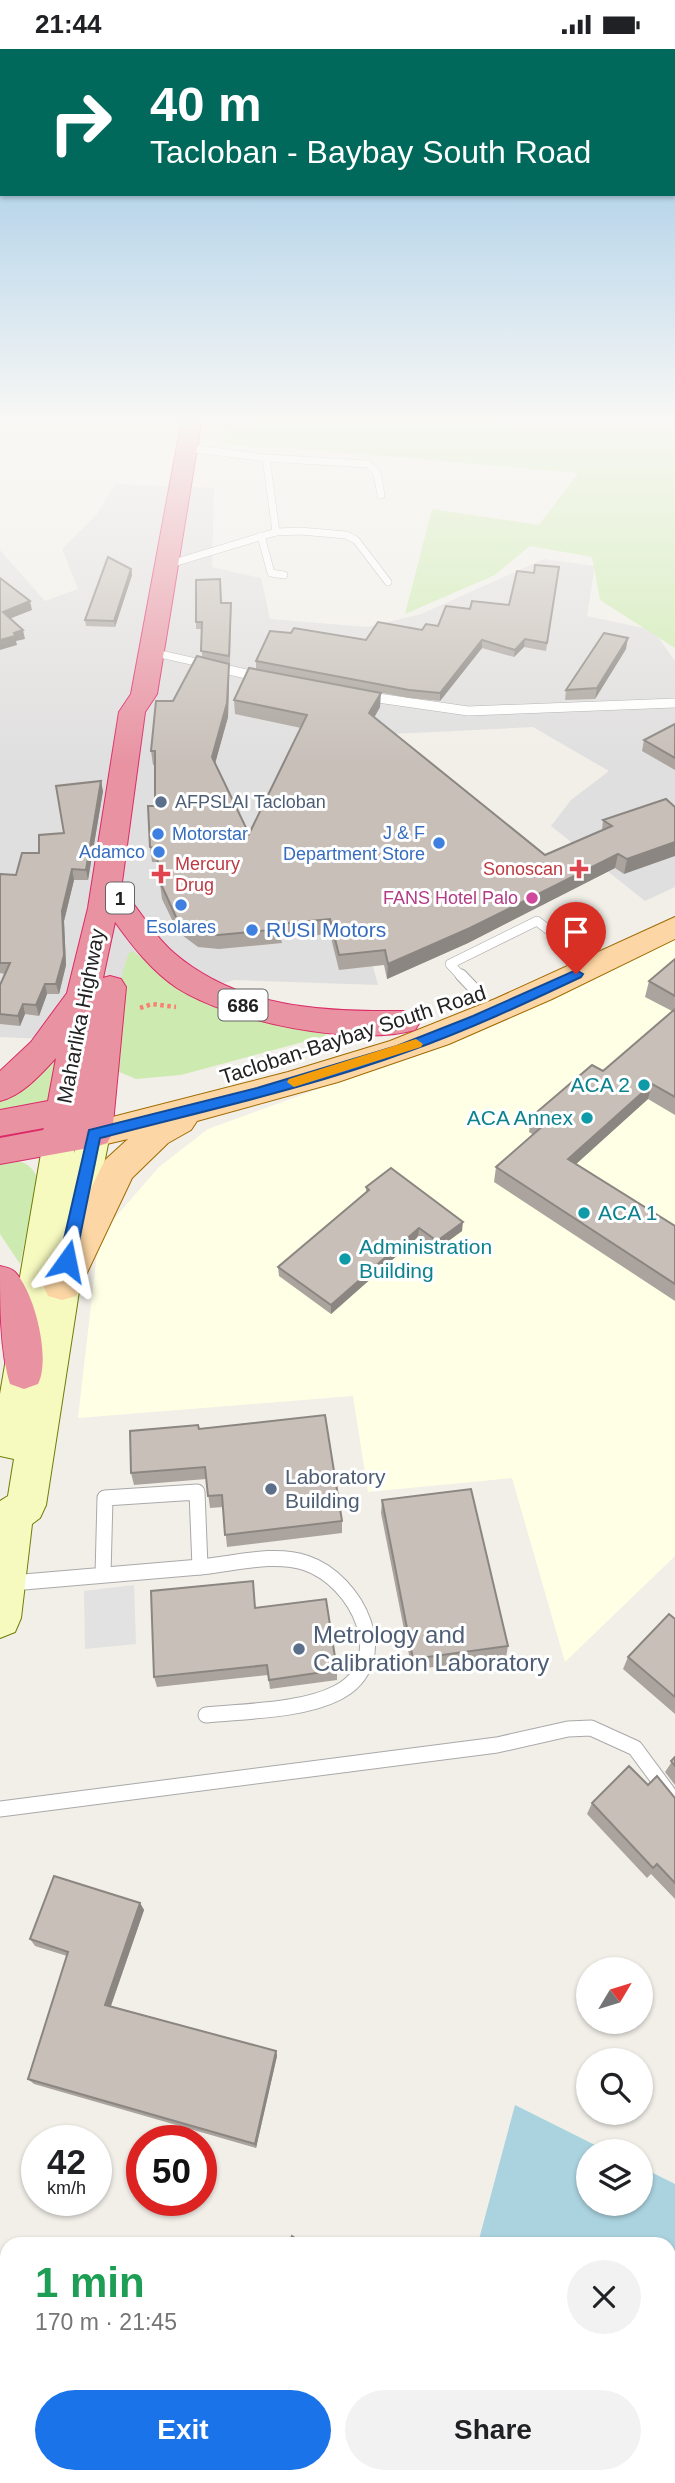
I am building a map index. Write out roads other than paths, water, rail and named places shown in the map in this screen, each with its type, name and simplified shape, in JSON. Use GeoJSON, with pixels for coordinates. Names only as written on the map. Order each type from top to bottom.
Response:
{"type":"FeatureCollection","features":[{"type":"Feature","properties":{"kind":"highway","name":"Maharlika Highway"},"geometry":{"type":"LineString","coordinates":[[0,1123],[61,1128],[85,985],[103,908],[132,712],[144,694],[172,538]]}},
{"type":"Feature","properties":{"kind":"highway","name":"Maharlika Highway"},"geometry":{"type":"LineString","coordinates":[[95,1119],[119,906],[149,712],[144,694]]}},
{"type":"Feature","properties":{"kind":"highway","name":"686"},"geometry":{"type":"LineString","coordinates":[[119,906],[165,963],[199,986],[236,1004],[277,1013],[359,1024],[403,1022]]}},
{"type":"Feature","properties":{"kind":"highway","name":"1"},"geometry":{"type":"LineString","coordinates":[[0,1089],[17,1077],[57,1036],[85,985]]}},
{"type":"Feature","properties":{"kind":"highway"},"geometry":{"type":"LineString","coordinates":[[0,1151],[61,1128],[95,1119]]}},
{"type":"Feature","properties":{"kind":"highway"},"geometry":{"type":"LineString","coordinates":[[0,1281],[15,1302],[24,1372]]}},
{"type":"Feature","properties":{"kind":"main road","name":"Tacloban-Baybay South Road"},"geometry":{"type":"LineString","coordinates":[[95,1119],[249,1073],[480,995],[675,901]]}},
{"type":"Feature","properties":{"kind":"main road","name":"Tacloban-Baybay South Road"},"geometry":{"type":"LineString","coordinates":[[209,1105],[313,1077],[435,1037],[512,1005],[675,927]]}},
{"type":"Feature","properties":{"kind":"main road"},"geometry":{"type":"LineString","coordinates":[[3,1601],[13,1515],[26,1505],[62,1285],[95,1119],[209,1105]]}},
{"type":"Feature","properties":{"kind":"main road"},"geometry":{"type":"LineString","coordinates":[[62,1285],[118,1170],[155,1133],[209,1105]]}},
{"type":"Feature","properties":{"kind":"main road"},"geometry":{"type":"LineString","coordinates":[[13,1515],[1,1503],[6,1438],[24,1372],[61,1128]]}},
{"type":"Feature","properties":{"kind":"lane"},"geometry":{"type":"LineString","coordinates":[[167,565],[256,538]]}},
{"type":"Feature","properties":{"kind":"lane"},"geometry":{"type":"LineString","coordinates":[[261,538],[271,573],[284,575]]}},
{"type":"Feature","properties":{"kind":"lane"},"geometry":{"type":"LineString","coordinates":[[351,538],[356,540],[388,582]]}},
{"type":"Feature","properties":{"kind":"lane"},"geometry":{"type":"LineString","coordinates":[[151,652],[272,679]]}},
{"type":"Feature","properties":{"kind":"lane"},"geometry":{"type":"LineString","coordinates":[[353,695],[468,711],[675,703]]}},
{"type":"Feature","properties":{"kind":"lane"},"geometry":{"type":"LineString","coordinates":[[480,995],[450,964],[537,921],[576,951]]}},
{"type":"Feature","properties":{"kind":"lane"},"geometry":{"type":"LineString","coordinates":[[103,1574],[105,1498],[197,1492],[200,1567]]}},
{"type":"Feature","properties":{"kind":"lane"},"geometry":{"type":"LineString","coordinates":[[3,1601],[103,1574],[285,1560],[303,1562],[338,1579],[349,1592],[364,1619],[367,1631],[367,1657],[353,1684],[336,1694],[291,1704],[206,1715]]}},
{"type":"Feature","properties":{"kind":"lane"},"geometry":{"type":"LineString","coordinates":[[0,1809],[497,1745],[568,1729],[592,1728],[635,1748],[675,1802]]}},
{"type":"Feature","properties":{"kind":"water"},"geometry":{"type":"Polygon","coordinates":[[[515,2105],[583,2139],[576,2139],[576,2216],[653,2216],[653,2173],[675,2184],[675,2237],[480,2237],[515,2105]]]}},
{"type":"Feature","properties":{"kind":"place","name":"AFPSLAI Tacloban"},"geometry":{"type":"Point","coordinates":[161,802]}},
{"type":"Feature","properties":{"kind":"place","name":"Motorstar"},"geometry":{"type":"Point","coordinates":[158,834]}},
{"type":"Feature","properties":{"kind":"place","name":"J & F Department Store"},"geometry":{"type":"Point","coordinates":[439,843]}},
{"type":"Feature","properties":{"kind":"place","name":"Adamco"},"geometry":{"type":"Point","coordinates":[159,852]}},
{"type":"Feature","properties":{"kind":"place","name":"Sonoscan"},"geometry":{"type":"Point","coordinates":[579,869]}},
{"type":"Feature","properties":{"kind":"place","name":"Mercury Drug"},"geometry":{"type":"Point","coordinates":[161,874]}},
{"type":"Feature","properties":{"kind":"place","name":"FANS Hotel Palo"},"geometry":{"type":"Point","coordinates":[532,898]}},
{"type":"Feature","properties":{"kind":"place","name":"Esolares"},"geometry":{"type":"Point","coordinates":[181,905]}},
{"type":"Feature","properties":{"kind":"place","name":"RUSI Motors"},"geometry":{"type":"Point","coordinates":[252,930]}},
{"type":"Feature","properties":{"kind":"place","name":"ACA 2"},"geometry":{"type":"Point","coordinates":[644,1085]}},
{"type":"Feature","properties":{"kind":"place","name":"ACA Annex"},"geometry":{"type":"Point","coordinates":[587,1118]}},
{"type":"Feature","properties":{"kind":"place","name":"ACA 1"},"geometry":{"type":"Point","coordinates":[584,1213]}},
{"type":"Feature","properties":{"kind":"place","name":"Administration Building"},"geometry":{"type":"Point","coordinates":[345,1259]}},
{"type":"Feature","properties":{"kind":"place","name":"Laboratory Building"},"geometry":{"type":"Point","coordinates":[271,1489]}},
{"type":"Feature","properties":{"kind":"place","name":"Metrology and Calibration Laboratory"},"geometry":{"type":"Point","coordinates":[299,1649]}}]}
